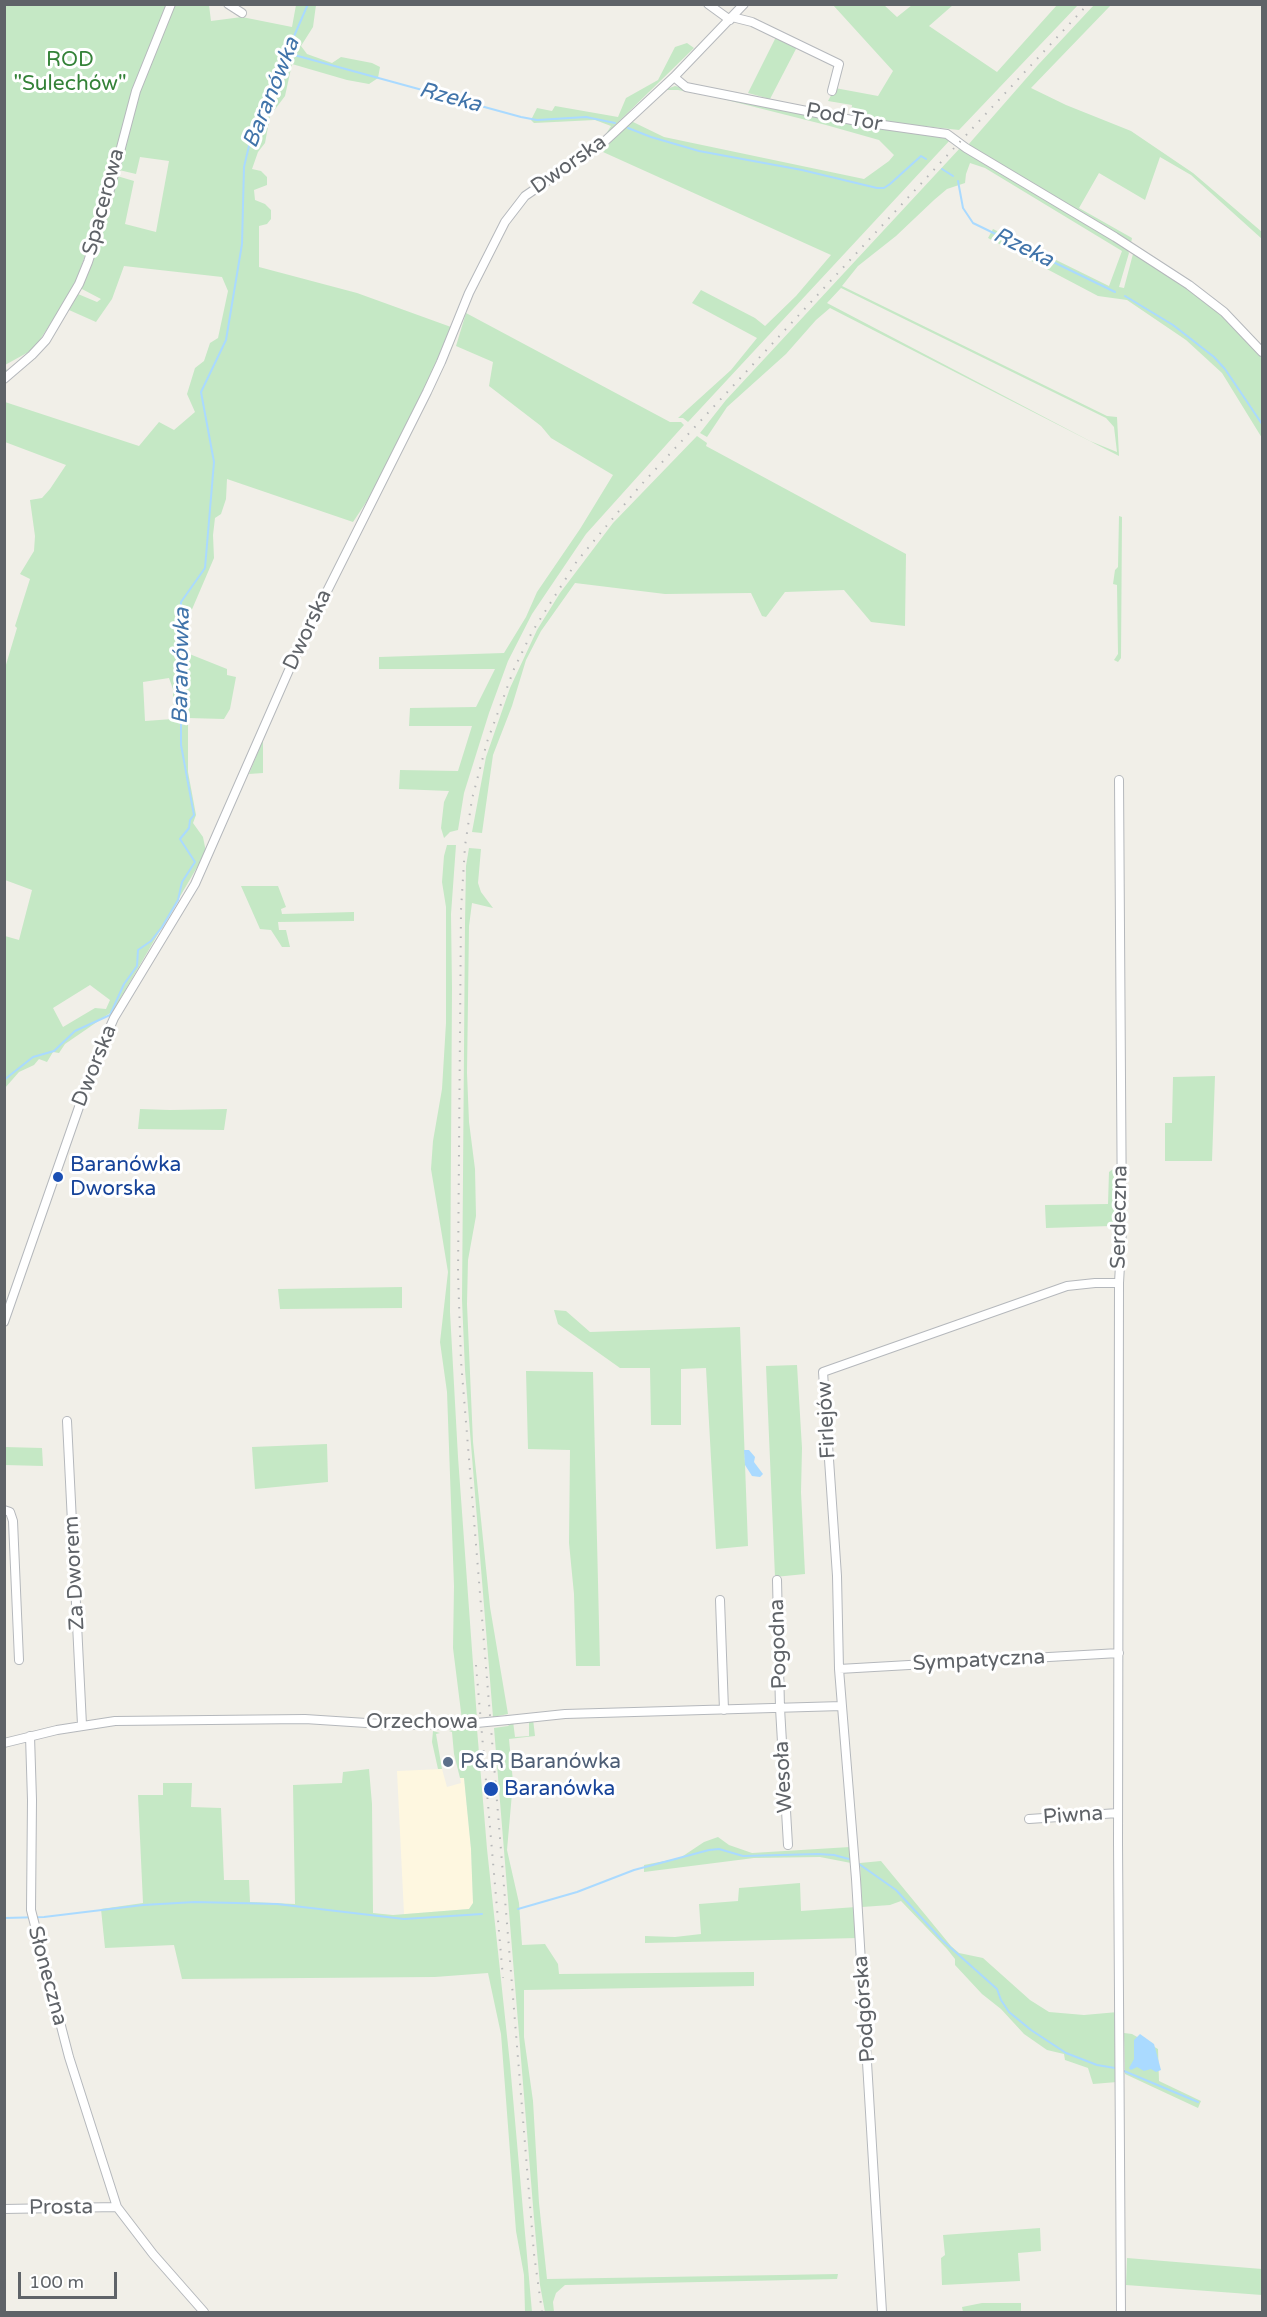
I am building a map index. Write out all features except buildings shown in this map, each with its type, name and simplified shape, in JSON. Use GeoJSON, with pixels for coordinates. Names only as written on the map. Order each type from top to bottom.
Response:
{"type":"FeatureCollection","features":[{"type":"Feature","properties":{"kind":"street","name":"Spacerowa"},"geometry":{"type":"LineString","coordinates":[[4,379],[32,356],[46,340],[79,284],[104,212],[120,144],[136,91],[171,4]]}},
{"type":"Feature","properties":{"kind":"street"},"geometry":{"type":"LineString","coordinates":[[228,4],[242,13]]}},
{"type":"Feature","properties":{"kind":"street"},"geometry":{"type":"LineString","coordinates":[[708,4],[731,18],[752,22],[839,64],[832,91]]}},
{"type":"Feature","properties":{"kind":"street","name":"Dworska"},"geometry":{"type":"LineString","coordinates":[[4,1322],[94,1064],[114,1018],[195,884],[300,645],[427,392],[468,293],[505,222],[525,196],[604,142],[674,77],[744,4]]}},
{"type":"Feature","properties":{"kind":"street","name":"Pod Tor"},"geometry":{"type":"LineString","coordinates":[[674,77],[686,87],[862,123],[947,134],[966,148],[1115,237],[1189,285],[1224,312],[1263,352]]}},
{"type":"Feature","properties":{"kind":"street","name":"Serdeczna"},"geometry":{"type":"LineString","coordinates":[[1119,780],[1122,1221],[1119,1283],[1118,1813],[1121,2313]]}},
{"type":"Feature","properties":{"kind":"street","name":"Firlejów"},"geometry":{"type":"LineString","coordinates":[[842,1706],[837,1576],[823,1372],[1067,1286],[1095,1282],[1119,1283]]}},
{"type":"Feature","properties":{"kind":"street","name":"Za Dworem"},"geometry":{"type":"LineString","coordinates":[[68,1421],[82,1725]]}},
{"type":"Feature","properties":{"kind":"street"},"geometry":{"type":"LineString","coordinates":[[4,1510],[10,1512],[13,1521],[19,1660]]}},
{"type":"Feature","properties":{"kind":"street","name":"Pogodna"},"geometry":{"type":"LineString","coordinates":[[777,1580],[780,1708]]}},
{"type":"Feature","properties":{"kind":"street"},"geometry":{"type":"LineString","coordinates":[[720,1600],[724,1710]]}},
{"type":"Feature","properties":{"kind":"street","name":"Sympatyczna"},"geometry":{"type":"LineString","coordinates":[[839,1668],[1119,1653]]}},
{"type":"Feature","properties":{"kind":"street","name":"Orzechowa"},"geometry":{"type":"LineString","coordinates":[[4,1743],[82,1725],[115,1721],[295,1719],[431,1726],[565,1714],[842,1706]]}},
{"type":"Feature","properties":{"kind":"street","name":"Podgórska"},"geometry":{"type":"LineString","coordinates":[[842,1706],[863,1979],[882,2313]]}},
{"type":"Feature","properties":{"kind":"street","name":"Wesoła"},"geometry":{"type":"LineString","coordinates":[[780,1708],[788,1845]]}},
{"type":"Feature","properties":{"kind":"street","name":"Słoneczna"},"geometry":{"type":"LineString","coordinates":[[30,1736],[32,1918],[69,2057],[117,2207],[153,2254],[204,2313]]}},
{"type":"Feature","properties":{"kind":"street","name":"Piwna"},"geometry":{"type":"LineString","coordinates":[[1029,1819],[1118,1813]]}},
{"type":"Feature","properties":{"kind":"street","name":"Prosta"},"geometry":{"type":"LineString","coordinates":[[4,2209],[117,2207]]}},
{"type":"Feature","properties":{"kind":"shaded area"},"geometry":{"type":"Polygon","coordinates":[[[442,1769],[447,1787],[461,1783],[460,1778],[464,1777],[471,1849],[473,1903],[469,1909],[404,1914],[397,1771],[442,1769]]]}},
{"type":"Feature","properties":{"kind":"green space","name":"ROD \"Sulechów\""},"geometry":{"type":"Polygon","coordinates":[[[4,5],[168,5],[134,86],[100,213],[74,287],[34,349],[5,365],[7,371],[5,373],[4,5]]]}},
{"type":"Feature","properties":{"kind":"green space"},"geometry":{"type":"Polygon","coordinates":[[[172,5],[209,5],[211,21],[242,17],[292,27],[296,5],[316,5],[313,27],[301,46],[307,54],[332,63],[341,57],[372,63],[380,67],[378,78],[369,84],[292,64],[285,96],[270,116],[265,143],[258,152],[252,169],[261,171],[267,177],[267,185],[254,190],[255,200],[265,204],[271,210],[271,219],[267,224],[259,226],[259,267],[357,293],[451,327],[424,392],[367,501],[353,522],[227,479],[226,499],[221,514],[215,518],[214,558],[190,614],[187,653],[227,669],[227,675],[236,677],[230,709],[224,719],[188,718],[188,772],[196,815],[193,823],[203,837],[206,852],[113,1011],[65,1044],[59,1053],[53,1052],[47,1062],[39,1059],[34,1065],[19,1072],[5,1088],[5,936],[19,940],[32,890],[5,880],[5,668],[30,579],[20,574],[34,551],[35,536],[30,500],[42,498],[66,465],[5,442],[5,402],[139,446],[159,422],[174,430],[195,412],[187,394],[195,368],[204,361],[210,343],[218,338],[228,291],[222,277],[124,266],[112,299],[96,322],[69,310],[78,294],[97,302],[101,299],[80,288],[117,176],[134,181],[125,224],[156,232],[169,161],[140,157],[136,174],[119,170],[117,166],[145,71],[172,5]],[[169,678],[143,682],[145,721],[173,719],[173,689],[169,678]],[[90,985],[53,1008],[63,1027],[95,1008],[106,1009],[110,1000],[90,985]]]}},
{"type":"Feature","properties":{"kind":"green space"},"geometry":{"type":"Polygon","coordinates":[[[833,5],[884,5],[897,17],[912,5],[953,5],[929,26],[997,72],[1057,5],[1078,5],[959,130],[887,122],[851,115],[852,105],[828,101],[835,88],[878,96],[893,71],[833,5]]]}},
{"type":"Feature","properties":{"kind":"green space"},"geometry":{"type":"Polygon","coordinates":[[[1094,5],[1111,5],[1031,88],[1131,131],[1193,173],[1262,232],[1262,239],[1191,175],[1160,157],[1145,200],[1099,173],[1079,208],[1132,238],[1131,243],[968,145],[1094,5]]]}},
{"type":"Feature","properties":{"kind":"green space"},"geometry":{"type":"Polygon","coordinates":[[[776,37],[797,47],[770,99],[748,93],[776,37]]]}},
{"type":"Feature","properties":{"kind":"green space"},"geometry":{"type":"Polygon","coordinates":[[[687,43],[694,48],[606,134],[611,126],[595,120],[534,123],[531,120],[537,108],[552,111],[555,106],[618,117],[626,98],[658,80],[675,47],[687,43]]]}},
{"type":"Feature","properties":{"kind":"green space"},"geometry":{"type":"Polygon","coordinates":[[[675,86],[822,118],[951,139],[688,422],[683,418],[678,418],[731,370],[757,338],[692,303],[701,290],[755,318],[765,326],[796,296],[831,255],[603,152],[622,128],[631,121],[664,137],[864,179],[894,155],[879,140],[826,125],[719,98],[678,90],[664,90],[675,86]]]}},
{"type":"Feature","properties":{"kind":"green space"},"geometry":{"type":"Polygon","coordinates":[[[961,147],[975,158],[1127,249],[1129,253],[1119,287],[1124,288],[1133,254],[1137,254],[1213,307],[1262,358],[1262,438],[1222,373],[1186,340],[1127,300],[1098,296],[988,238],[993,229],[1109,286],[1122,251],[985,168],[970,163],[965,183],[947,189],[896,236],[858,266],[842,286],[1107,416],[1117,417],[1119,456],[830,308],[816,320],[786,354],[727,407],[707,437],[700,433],[726,400],[961,147]],[[841,288],[827,303],[1090,441],[1117,452],[1114,427],[1106,418],[841,288]]]}},
{"type":"Feature","properties":{"kind":"green space"},"geometry":{"type":"Polygon","coordinates":[[[466,313],[670,422],[681,422],[684,425],[586,534],[532,614],[508,661],[489,713],[464,793],[458,830],[450,832],[444,838],[441,828],[444,802],[449,791],[399,789],[400,770],[458,771],[472,726],[409,726],[410,708],[476,707],[495,669],[379,669],[379,657],[504,653],[526,617],[537,592],[613,475],[551,438],[541,426],[489,386],[493,362],[456,346],[466,313]]]}},
{"type":"Feature","properties":{"kind":"green space"},"geometry":{"type":"Polygon","coordinates":[[[697,436],[707,443],[706,446],[906,554],[905,626],[871,622],[844,590],[785,592],[766,617],[762,616],[751,593],[665,594],[575,583],[541,631],[526,660],[512,706],[493,755],[482,833],[472,832],[486,757],[510,688],[537,630],[560,593],[613,523],[697,436]]]}},
{"type":"Feature","properties":{"kind":"green space"},"geometry":{"type":"Polygon","coordinates":[[[1119,516],[1122,517],[1121,658],[1118,662],[1114,660],[1118,654],[1117,585],[1113,584],[1115,570],[1118,567],[1119,516]]]}},
{"type":"Feature","properties":{"kind":"green space"},"geometry":{"type":"Polygon","coordinates":[[[262,742],[263,773],[249,774],[262,742]]]}},
{"type":"Feature","properties":{"kind":"green space"},"geometry":{"type":"Polygon","coordinates":[[[447,845],[456,845],[451,914],[450,1312],[477,1719],[462,1720],[453,1648],[454,1586],[447,1392],[440,1342],[448,1272],[431,1169],[433,1141],[442,1089],[446,1023],[446,907],[442,882],[447,845]]]}},
{"type":"Feature","properties":{"kind":"green space"},"geometry":{"type":"Polygon","coordinates":[[[469,848],[481,849],[478,883],[481,892],[493,908],[472,903],[469,926],[467,1073],[469,1122],[475,1169],[476,1216],[468,1260],[467,1304],[473,1442],[490,1607],[508,1714],[493,1717],[465,1370],[462,1300],[465,924],[466,866],[469,848]]]}},
{"type":"Feature","properties":{"kind":"green space"},"geometry":{"type":"Polygon","coordinates":[[[241,886],[278,886],[286,907],[281,909],[282,914],[354,912],[354,921],[278,922],[279,930],[286,930],[290,947],[282,947],[271,930],[260,929],[241,886]]]}},
{"type":"Feature","properties":{"kind":"green space"},"geometry":{"type":"Polygon","coordinates":[[[1215,1076],[1212,1161],[1165,1161],[1165,1123],[1172,1123],[1173,1077],[1215,1076]]]}},
{"type":"Feature","properties":{"kind":"green space"},"geometry":{"type":"Polygon","coordinates":[[[140,1109],[227,1109],[224,1130],[138,1129],[140,1109]]]}},
{"type":"Feature","properties":{"kind":"green space"},"geometry":{"type":"Polygon","coordinates":[[[1117,1166],[1117,1223],[1111,1226],[1046,1228],[1045,1205],[1108,1204],[1109,1172],[1117,1166]]]}},
{"type":"Feature","properties":{"kind":"green space"},"geometry":{"type":"Polygon","coordinates":[[[402,1287],[402,1308],[280,1309],[278,1289],[402,1287]]]}},
{"type":"Feature","properties":{"kind":"green space"},"geometry":{"type":"Polygon","coordinates":[[[554,1310],[566,1311],[590,1332],[740,1327],[748,1546],[716,1549],[706,1368],[681,1369],[681,1425],[651,1425],[650,1368],[620,1368],[558,1324],[554,1310]]]}},
{"type":"Feature","properties":{"kind":"green space"},"geometry":{"type":"Polygon","coordinates":[[[797,1365],[802,1448],[801,1492],[805,1574],[775,1577],[766,1366],[797,1365]]]}},
{"type":"Feature","properties":{"kind":"green space"},"geometry":{"type":"Polygon","coordinates":[[[526,1371],[593,1372],[600,1666],[576,1666],[574,1594],[569,1543],[570,1450],[528,1449],[526,1371]]]}},
{"type":"Feature","properties":{"kind":"green space"},"geometry":{"type":"Polygon","coordinates":[[[327,1444],[328,1482],[255,1489],[252,1447],[327,1444]]]}},
{"type":"Feature","properties":{"kind":"green space"},"geometry":{"type":"Polygon","coordinates":[[[5,1447],[42,1448],[43,1466],[5,1465],[5,1447]]]}},
{"type":"Feature","properties":{"kind":"green space"},"geometry":{"type":"Polygon","coordinates":[[[533,1719],[535,1736],[509,1739],[513,1782],[507,1850],[519,1903],[522,1945],[545,1944],[558,1964],[559,1974],[754,1972],[754,1986],[524,1990],[524,2037],[533,2101],[539,2203],[547,2279],[838,2274],[837,2279],[565,2285],[556,2293],[553,2302],[554,2312],[545,2312],[540,2285],[534,2218],[494,1728],[508,1726],[513,1721],[515,1737],[529,1736],[529,1720],[533,1719]]]}},
{"type":"Feature","properties":{"kind":"green space"},"geometry":{"type":"Polygon","coordinates":[[[466,1728],[466,1730],[477,1729],[532,2312],[525,2312],[524,2275],[516,2231],[501,2034],[488,1973],[435,1977],[182,1979],[174,1945],[105,1948],[101,1909],[143,1903],[138,1795],[163,1795],[163,1783],[192,1783],[191,1807],[221,1808],[224,1880],[249,1880],[250,1902],[295,1904],[293,1785],[342,1783],[343,1772],[369,1769],[372,1804],[373,1913],[393,1915],[469,1909],[473,1903],[471,1849],[464,1778],[460,1778],[452,1732],[449,1731],[466,1728]]]}},
{"type":"Feature","properties":{"kind":"green space"},"geometry":{"type":"Polygon","coordinates":[[[433,1731],[440,1733],[436,1734],[442,1769],[438,1769],[432,1742],[433,1731]]]}},
{"type":"Feature","properties":{"kind":"green space"},"geometry":{"type":"Polygon","coordinates":[[[718,1837],[729,1845],[752,1853],[850,1847],[851,1863],[820,1857],[754,1858],[644,1872],[644,1865],[680,1858],[704,1842],[718,1837]]]}},
{"type":"Feature","properties":{"kind":"green space"},"geometry":{"type":"Polygon","coordinates":[[[881,1861],[951,1946],[959,1953],[983,1958],[1030,2000],[1049,2012],[1084,2015],[1118,2012],[1117,2082],[1093,2084],[1088,2068],[1065,2060],[1064,2054],[1047,2050],[1024,2034],[955,1965],[955,1959],[947,1949],[901,1901],[890,1905],[862,1907],[860,1863],[881,1861]]]}},
{"type":"Feature","properties":{"kind":"green space"},"geometry":{"type":"Polygon","coordinates":[[[800,1883],[801,1911],[856,1907],[858,1938],[645,1943],[645,1936],[675,1937],[701,1934],[699,1904],[738,1901],[739,1888],[800,1883]]]}},
{"type":"Feature","properties":{"kind":"green space"},"geometry":{"type":"Polygon","coordinates":[[[1124,2033],[1132,2034],[1158,2049],[1159,2081],[1201,2101],[1198,2108],[1125,2074],[1124,2033]]]}},
{"type":"Feature","properties":{"kind":"green space"},"geometry":{"type":"Polygon","coordinates":[[[1040,2228],[1041,2251],[1018,2253],[1020,2281],[942,2285],[941,2258],[945,2255],[943,2235],[1040,2228]]]}},
{"type":"Feature","properties":{"kind":"green space"},"geometry":{"type":"Polygon","coordinates":[[[1127,2258],[1262,2269],[1262,2295],[1126,2285],[1127,2258]]]}},
{"type":"Feature","properties":{"kind":"green space"},"geometry":{"type":"Polygon","coordinates":[[[982,2303],[1021,2303],[1021,2312],[963,2312],[962,2307],[982,2303]]]}},
{"type":"Feature","properties":{"kind":"water"},"geometry":{"type":"Polygon","coordinates":[[[744,1450],[749,1450],[755,1457],[754,1462],[763,1474],[760,1477],[752,1476],[745,1465],[744,1450]]]}},
{"type":"Feature","properties":{"kind":"water"},"geometry":{"type":"Polygon","coordinates":[[[1140,2034],[1154,2044],[1161,2070],[1156,2072],[1151,2069],[1144,2071],[1137,2067],[1131,2070],[1129,2068],[1134,2059],[1134,2040],[1140,2034]]]}},
{"type":"Feature","properties":{"kind":"waterway","name":"Baranówka"},"geometry":{"type":"LineString","coordinates":[[4,1080],[33,1057],[54,1051],[75,1031],[110,1015],[124,984],[137,966],[138,950],[151,941],[162,927],[178,900],[182,882],[195,862],[180,839],[189,828],[190,820],[194,815],[181,745],[181,602],[205,568],[214,462],[201,392],[226,340],[242,244],[244,167],[252,133],[308,4]]}},
{"type":"Feature","properties":{"kind":"waterway","name":"Rzeka"},"geometry":{"type":"LineString","coordinates":[[287,53],[521,117],[537,120],[586,117],[615,123]]}},
{"type":"Feature","properties":{"kind":"waterway","name":"Rzeka"},"geometry":{"type":"LineString","coordinates":[[628,128],[699,151],[802,170],[877,188],[884,188],[890,184],[921,156],[926,159]]}},
{"type":"Feature","properties":{"kind":"waterway","name":"Rzeka"},"geometry":{"type":"LineString","coordinates":[[942,169],[953,176]]}},
{"type":"Feature","properties":{"kind":"waterway","name":"Rzeka"},"geometry":{"type":"LineString","coordinates":[[958,181],[963,208],[973,223],[1115,292]]}},
{"type":"Feature","properties":{"kind":"waterway","name":"Rzeka"},"geometry":{"type":"LineString","coordinates":[[1125,296],[1173,325],[1214,357],[1225,369],[1262,424]]}},
{"type":"Feature","properties":{"kind":"waterway"},"geometry":{"type":"LineString","coordinates":[[518,1909],[577,1892],[634,1870],[709,1850],[719,1849],[743,1856],[818,1854],[849,1859]]}},
{"type":"Feature","properties":{"kind":"waterway"},"geometry":{"type":"LineString","coordinates":[[859,1864],[896,1890],[942,1940],[997,1989],[1009,2012],[1031,2030],[1066,2053],[1097,2065],[1115,2068]]}},
{"type":"Feature","properties":{"kind":"waterway"},"geometry":{"type":"LineString","coordinates":[[4,1918],[44,1917],[143,1905],[195,1902],[277,1904],[404,1919],[482,1914]]}},
{"type":"Feature","properties":{"kind":"waterway"},"geometry":{"type":"LineString","coordinates":[[1124,2071],[1198,2102]]}},
{"type":"Feature","properties":{"kind":"railway"},"geometry":{"type":"LineString","coordinates":[[542,2312],[534,2254],[461,1361],[458,1273],[461,910],[465,846],[472,799],[487,742],[514,669],[532,632],[577,561],[640,486],[1088,4]]}},
{"type":"Feature","properties":{"kind":"railway"},"geometry":{"type":"LineString","coordinates":[[476,1665],[503,1978]]}},
{"type":"Feature","properties":{"kind":"place","name":"Baranówka Dworska"},"geometry":{"type":"Point","coordinates":[58,1177]}},
{"type":"Feature","properties":{"kind":"place","name":"P&R Baranówka"},"geometry":{"type":"Point","coordinates":[448,1762]}},
{"type":"Feature","properties":{"kind":"place","name":"Baranówka"},"geometry":{"type":"Point","coordinates":[491,1789]}}]}
